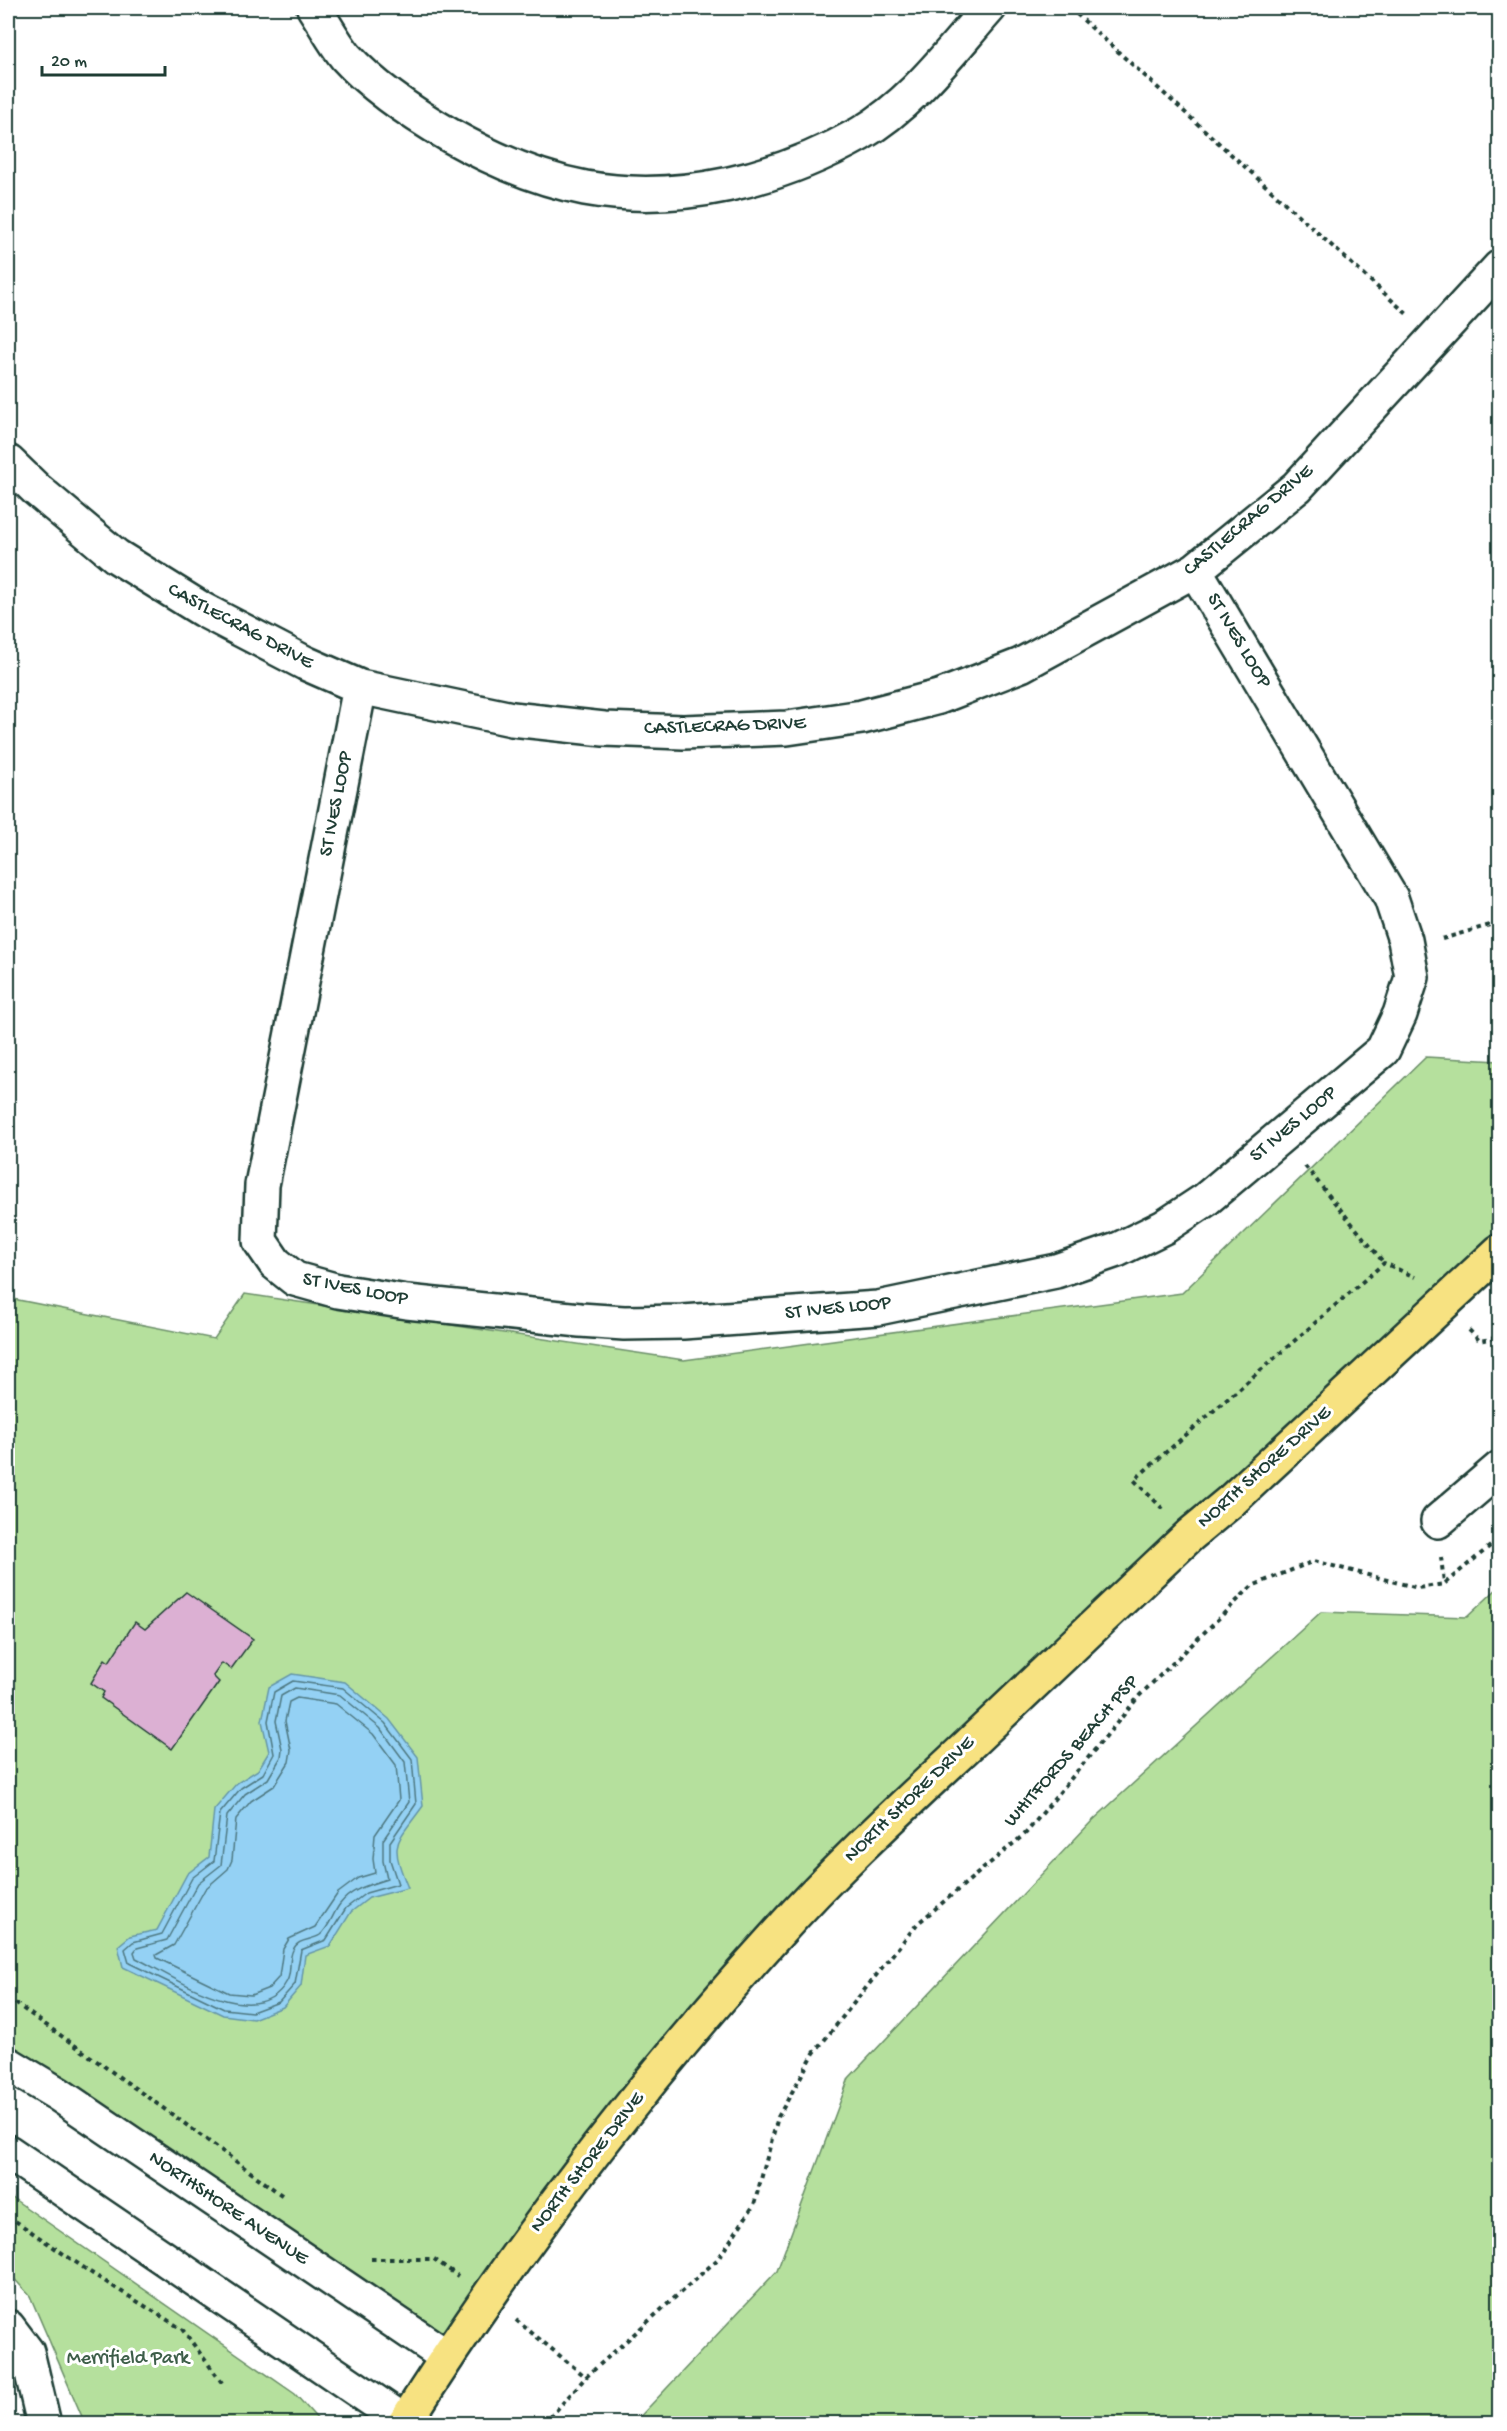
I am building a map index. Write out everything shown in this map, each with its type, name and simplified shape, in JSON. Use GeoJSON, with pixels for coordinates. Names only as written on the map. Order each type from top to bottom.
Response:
{"type":"FeatureCollection","features":[{"type":"Feature","properties":{"kind":"main road","name":"NORTH SHORE DRIVE"},"geometry":{"type":"LineString","coordinates":[[405,2423],[488,2297],[578,2171],[664,2064],[777,1934],[851,1856],[1190,1535],[1231,1501],[1500,1251]]}},
{"type":"Feature","properties":{"kind":"street"},"geometry":{"type":"LineString","coordinates":[[314,8],[346,56],[384,93],[478,151],[524,170],[585,188],[644,194],[717,186],[763,177],[810,159],[861,133],[910,98],[989,8]]}},
{"type":"Feature","properties":{"kind":"street","name":"CASTLECRAG DRIVE"},"geometry":{"type":"LineString","coordinates":[[8,462],[36,489],[116,556],[203,610],[305,663],[360,687],[512,719],[604,729],[683,732],[787,728],[862,717],[939,697],[1021,664],[1196,570],[1297,487],[1500,267]]}},
{"type":"Feature","properties":{"kind":"street","name":"ST IVES LOOP"},"geometry":{"type":"LineString","coordinates":[[360,687],[262,1185],[260,1241],[275,1263],[296,1279],[338,1291],[407,1302],[624,1323],[683,1322],[878,1308],[1056,1271],[1117,1250],[1164,1227],[1205,1200],[1383,1050],[1400,1014],[1412,977],[1407,950],[1391,898],[1196,570]]}},
{"type":"Feature","properties":{"kind":"street"},"geometry":{"type":"LineString","coordinates":[[1438,1521],[1500,1468]]}},
{"type":"Feature","properties":{"kind":"street","name":"NORTHSHORE AVENUE"},"geometry":{"type":"LineString","coordinates":[[8,2064],[58,2094],[447,2357]]}},
{"type":"Feature","properties":{"kind":"street"},"geometry":{"type":"LineString","coordinates":[[8,2152],[405,2423]]}},
{"type":"Feature","properties":{"kind":"street"},"geometry":{"type":"LineString","coordinates":[[8,2326],[27,2352],[44,2424]]}},
{"type":"Feature","properties":{"kind":"path"},"geometry":{"type":"LineString","coordinates":[[1070,8],[1433,339]]}},
{"type":"Feature","properties":{"kind":"path"},"geometry":{"type":"LineString","coordinates":[[1407,950],[1500,922]]}},
{"type":"Feature","properties":{"kind":"path"},"geometry":{"type":"LineString","coordinates":[[1281,1137],[1384,1263],[1424,1281],[1480,1341],[1500,1337]]}},
{"type":"Feature","properties":{"kind":"path"},"geometry":{"type":"LineString","coordinates":[[1190,1535],[1134,1480],[1384,1263]]}},
{"type":"Feature","properties":{"kind":"path","name":"WHITFORDS BEACH PSP"},"geometry":{"type":"LineString","coordinates":[[544,2424],[586,2377],[718,2259],[754,2205],[778,2118],[814,2054],[916,1924],[1026,1833],[1140,1695],[1252,1586],[1314,1561],[1418,1588],[1444,1584],[1500,1538]]}},
{"type":"Feature","properties":{"kind":"path"},"geometry":{"type":"LineString","coordinates":[[8,1998],[168,2111],[292,2203]]}},
{"type":"Feature","properties":{"kind":"path"},"geometry":{"type":"LineString","coordinates":[[8,2216],[93,2274],[182,2329],[223,2384]]}},
{"type":"Feature","properties":{"kind":"path"},"geometry":{"type":"LineString","coordinates":[[367,2259],[434,2259],[488,2297],[586,2377]]}},
{"type":"Feature","properties":{"kind":"green space"},"geometry":{"type":"Polygon","coordinates":[[[1426,1057],[1499,1061],[1499,1252],[777,1934],[447,2357],[8,2064],[8,1298],[214,1339],[245,1294],[684,1360],[1182,1293],[1426,1057]]]}},
{"type":"Feature","properties":{"kind":"green space"},"geometry":{"type":"Polygon","coordinates":[[[1499,1587],[1499,2423],[634,2423],[777,2271],[849,2078],[1091,1822],[1321,1612],[1467,1617],[1499,1587]]]}},
{"type":"Feature","properties":{"kind":"green space","name":"Merrifield Park"},"geometry":{"type":"Polygon","coordinates":[[[8,2195],[295,2394],[321,2423],[83,2423],[30,2296],[8,2272],[8,2195]]]}},
{"type":"Feature","properties":{"kind":"water"},"geometry":{"type":"Polygon","coordinates":[[[292,1674],[345,1682],[389,1719],[418,1757],[423,1806],[401,1837],[397,1852],[408,1888],[369,1898],[351,1912],[330,1946],[305,1955],[301,1986],[283,2007],[253,2019],[223,2015],[123,1967],[118,1946],[130,1936],[157,1930],[187,1874],[209,1857],[214,1810],[237,1783],[258,1770],[269,1752],[262,1721],[269,1687],[292,1674]]]}},
{"type":"Feature","properties":{"kind":"building"},"geometry":{"type":"Polygon","coordinates":[[[186,1592],[253,1639],[231,1669],[222,1663],[213,1676],[219,1682],[172,1749],[101,1698],[104,1692],[91,1683],[105,1659],[109,1662],[135,1622],[145,1629],[186,1592]]]}}]}
